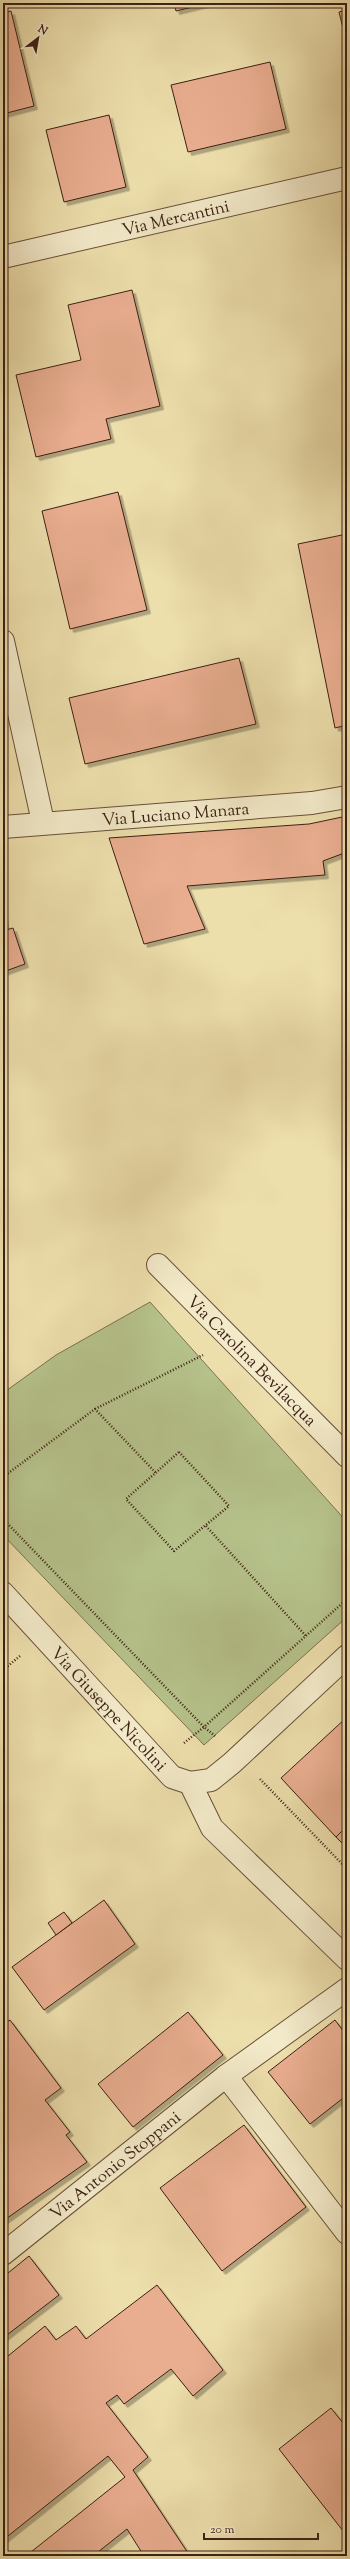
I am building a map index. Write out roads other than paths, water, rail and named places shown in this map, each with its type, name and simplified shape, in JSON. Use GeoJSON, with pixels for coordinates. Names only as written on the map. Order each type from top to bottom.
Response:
{"type":"FeatureCollection","features":[{"type":"Feature","properties":{"kind":"street","name":"Via Mercantini"},"geometry":{"type":"LineString","coordinates":[[3,256],[347,178]]}},
{"type":"Feature","properties":{"kind":"street"},"geometry":{"type":"LineString","coordinates":[[3,641],[43,822]]}},
{"type":"Feature","properties":{"kind":"street","name":"Via Luciano Manara"},"geometry":{"type":"LineString","coordinates":[[3,827],[43,822],[312,803],[347,797]]}},
{"type":"Feature","properties":{"kind":"street","name":"Via Carolina Bevilacqua"},"geometry":{"type":"LineString","coordinates":[[158,1265],[347,1456]]}},
{"type":"Feature","properties":{"kind":"street","name":"Via Giuseppe Nicolini"},"geometry":{"type":"LineString","coordinates":[[3,1593],[172,1777],[190,1783]]}},
{"type":"Feature","properties":{"kind":"street"},"geometry":{"type":"LineString","coordinates":[[347,1656],[210,1780],[190,1783],[212,1828],[347,1959]]}},
{"type":"Feature","properties":{"kind":"street","name":"Via Antonio Stoppani"},"geometry":{"type":"LineString","coordinates":[[3,2254],[226,2076],[347,1989]]}},
{"type":"Feature","properties":{"kind":"street"},"geometry":{"type":"LineString","coordinates":[[226,2076],[347,2233]]}}]}
